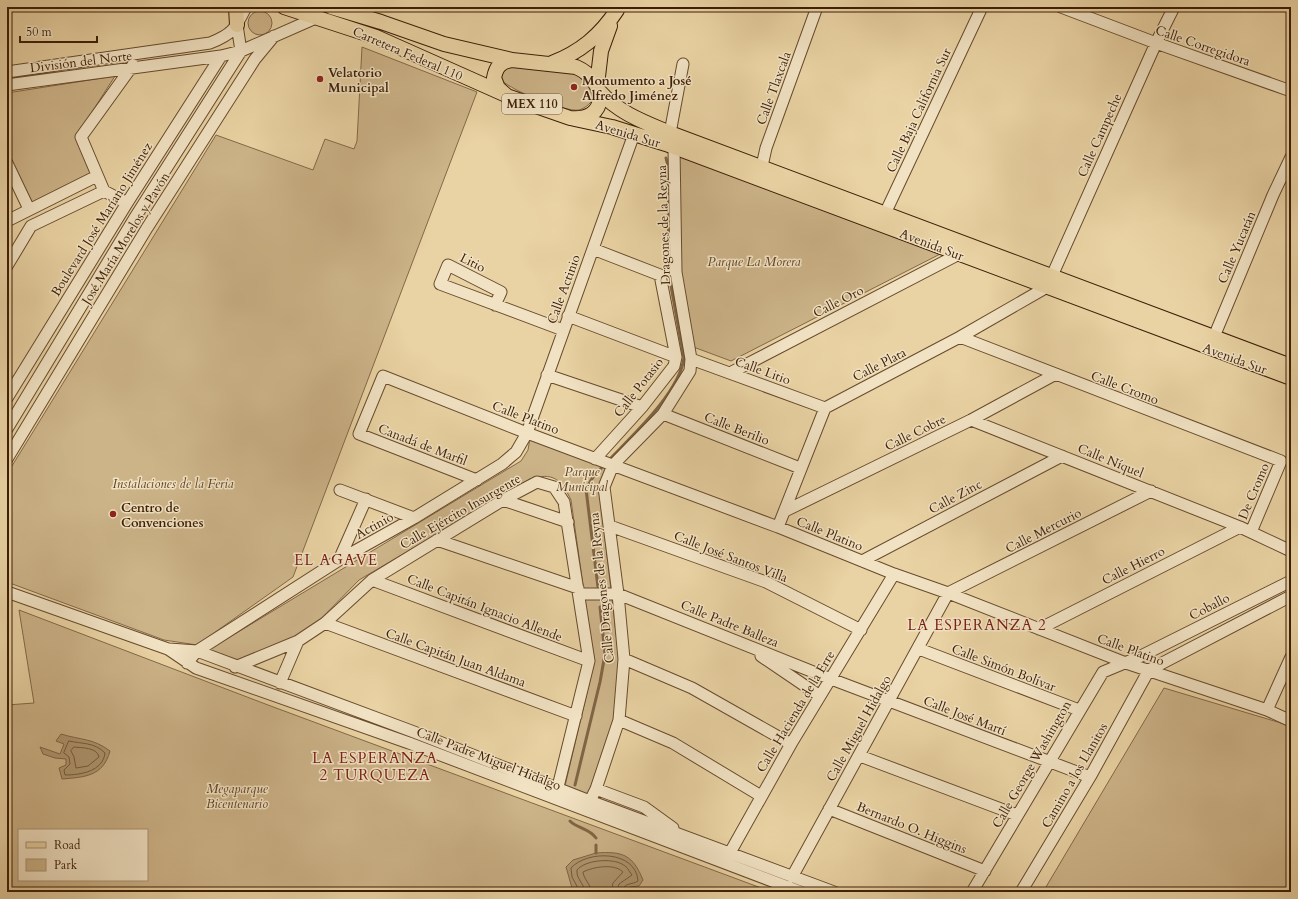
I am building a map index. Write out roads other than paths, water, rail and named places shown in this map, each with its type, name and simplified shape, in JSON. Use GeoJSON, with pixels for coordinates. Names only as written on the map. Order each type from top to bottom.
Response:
{"type":"FeatureCollection","features":[{"type":"Feature","properties":{"kind":"main road"},"geometry":{"type":"LineString","coordinates":[[236,7],[237,25]]}},
{"type":"Feature","properties":{"kind":"main road","name":"Carretera Federal 110"},"geometry":{"type":"LineString","coordinates":[[284,7],[315,12],[376,37],[507,96]]}},
{"type":"Feature","properties":{"kind":"main road","name":"Carretera Federal 110"},"geometry":{"type":"LineString","coordinates":[[331,7],[381,22],[444,44],[512,60],[551,64]]}},
{"type":"Feature","properties":{"kind":"main road","name":"MEX 110"},"geometry":{"type":"LineString","coordinates":[[551,64],[576,52],[598,35],[617,9]]}},
{"type":"Feature","properties":{"kind":"main road","name":"MEX 110"},"geometry":{"type":"LineString","coordinates":[[512,60],[504,61],[499,65],[494,78],[498,88],[507,96],[570,118],[580,119],[592,113],[599,102],[598,89],[601,51],[617,9]]}},
{"type":"Feature","properties":{"kind":"main road"},"geometry":{"type":"LineString","coordinates":[[315,12],[363,21],[381,22]]}},
{"type":"Feature","properties":{"kind":"main road","name":"Avenida Sur"},"geometry":{"type":"LineString","coordinates":[[551,64],[576,67],[592,76],[598,89],[614,106],[661,134],[882,219],[1211,342],[1291,366]]}},
{"type":"Feature","properties":{"kind":"main road","name":"Avenida Sur"},"geometry":{"type":"LineString","coordinates":[[570,118],[634,134],[661,134],[674,148],[761,173]]}},
{"type":"Feature","properties":{"kind":"main road","name":"Avenida Sur"},"geometry":{"type":"LineString","coordinates":[[882,219],[959,254],[1050,282]]}},
{"type":"Feature","properties":{"kind":"main road","name":"Avenida Sur"},"geometry":{"type":"LineString","coordinates":[[1211,342],[1291,378]]}},
{"type":"Feature","properties":{"kind":"street","name":"División del Norte"},"geometry":{"type":"LineString","coordinates":[[7,72],[210,43],[226,37],[237,25],[246,7]]}},
{"type":"Feature","properties":{"kind":"street","name":"Calle Tlaxcala"},"geometry":{"type":"LineString","coordinates":[[761,173],[766,148],[817,7]]}},
{"type":"Feature","properties":{"kind":"street","name":"Calle Baja California Sur"},"geometry":{"type":"LineString","coordinates":[[882,219],[982,7]]}},
{"type":"Feature","properties":{"kind":"street","name":"Calle Corregidora"},"geometry":{"type":"LineString","coordinates":[[1061,7],[1156,43],[1291,90]]}},
{"type":"Feature","properties":{"kind":"street","name":"Calle Campeche"},"geometry":{"type":"LineString","coordinates":[[1050,282],[1156,43],[1174,7]]}},
{"type":"Feature","properties":{"kind":"street","name":"División del Norte"},"geometry":{"type":"LineString","coordinates":[[7,85],[221,56],[241,51],[274,36],[315,12]]}},
{"type":"Feature","properties":{"kind":"street"},"geometry":{"type":"LineString","coordinates":[[237,25],[241,51]]}},
{"type":"Feature","properties":{"kind":"street","name":"José María Morelos y Pavón"},"geometry":{"type":"LineString","coordinates":[[7,459],[151,221],[255,59],[274,36]]}},
{"type":"Feature","properties":{"kind":"street","name":"José María Morelos y Pavón"},"geometry":{"type":"LineString","coordinates":[[7,429],[134,219],[241,51]]}},
{"type":"Feature","properties":{"kind":"street"},"geometry":{"type":"LineString","coordinates":[[127,203],[104,190],[81,137],[131,68],[138,53]]}},
{"type":"Feature","properties":{"kind":"street","name":"Boulevard José Maríano Jiménez"},"geometry":{"type":"LineString","coordinates":[[7,398],[127,203],[221,56]]}},
{"type":"Feature","properties":{"kind":"street"},"geometry":{"type":"LineString","coordinates":[[661,134],[683,64]]}},
{"type":"Feature","properties":{"kind":"street","name":"Calle Actinio"},"geometry":{"type":"LineString","coordinates":[[516,452],[528,433],[547,375],[634,134]]}},
{"type":"Feature","properties":{"kind":"street","name":"Dragones de la Reyna"},"geometry":{"type":"LineString","coordinates":[[604,462],[663,414],[690,371],[691,359],[676,272],[674,148]]}},
{"type":"Feature","properties":{"kind":"street","name":"Calle Yucatán"},"geometry":{"type":"LineString","coordinates":[[1211,342],[1273,195],[1291,157]]}},
{"type":"Feature","properties":{"kind":"street"},"geometry":{"type":"LineString","coordinates":[[7,163],[29,209]]}},
{"type":"Feature","properties":{"kind":"street"},"geometry":{"type":"LineString","coordinates":[[7,221],[97,176]]}},
{"type":"Feature","properties":{"kind":"street"},"geometry":{"type":"LineString","coordinates":[[7,265],[31,226],[104,190]]}},
{"type":"Feature","properties":{"kind":"street","name":"Calle Potasio"},"geometry":{"type":"LineString","coordinates":[[593,249],[660,275],[676,356],[674,366],[642,407],[604,462]]}},
{"type":"Feature","properties":{"kind":"street","name":"Calle Oro"},"geometry":{"type":"LineString","coordinates":[[730,373],[959,254]]}},
{"type":"Feature","properties":{"kind":"street","name":"Litio"},"geometry":{"type":"LineString","coordinates":[[495,305],[501,292],[448,265],[440,284],[495,305],[563,330]]}},
{"type":"Feature","properties":{"kind":"street","name":"Calle Plata"},"geometry":{"type":"LineString","coordinates":[[825,408],[960,338],[1050,282]]}},
{"type":"Feature","properties":{"kind":"street"},"geometry":{"type":"LineString","coordinates":[[568,316],[676,356]]}},
{"type":"Feature","properties":{"kind":"street","name":"Calle Cromo"},"geometry":{"type":"LineString","coordinates":[[960,338],[1281,461]]}},
{"type":"Feature","properties":{"kind":"street","name":"Calle Litio"},"geometry":{"type":"LineString","coordinates":[[691,359],[825,408]]}},
{"type":"Feature","properties":{"kind":"street"},"geometry":{"type":"LineString","coordinates":[[547,375],[642,407]]}},
{"type":"Feature","properties":{"kind":"street","name":"Calle Cobre"},"geometry":{"type":"LineString","coordinates":[[785,511],[971,420],[1054,375]]}},
{"type":"Feature","properties":{"kind":"street","name":"Calle Platino"},"geometry":{"type":"LineString","coordinates":[[359,434],[383,376],[528,433],[778,527],[894,574],[948,593],[1126,663],[1267,710],[1291,721]]}},
{"type":"Feature","properties":{"kind":"street"},"geometry":{"type":"LineString","coordinates":[[778,527],[800,468],[825,408]]}},
{"type":"Feature","properties":{"kind":"street","name":"Calle Berilio"},"geometry":{"type":"LineString","coordinates":[[663,414],[800,468]]}},
{"type":"Feature","properties":{"kind":"street","name":"Calle Níquel"},"geometry":{"type":"LineString","coordinates":[[971,420],[1240,527],[1291,551]]}},
{"type":"Feature","properties":{"kind":"street","name":"Canadá de Marfil"},"geometry":{"type":"LineString","coordinates":[[359,434],[477,480]]}},
{"type":"Feature","properties":{"kind":"street","name":"Actinio"},"geometry":{"type":"LineString","coordinates":[[187,663],[197,652],[339,560],[414,518],[477,480],[502,464],[516,452]]}},
{"type":"Feature","properties":{"kind":"street","name":"Calle Zinc"},"geometry":{"type":"LineString","coordinates":[[862,561],[1062,456]]}},
{"type":"Feature","properties":{"kind":"street","name":"De Cromo"},"geometry":{"type":"LineString","coordinates":[[1251,532],[1281,461]]}},
{"type":"Feature","properties":{"kind":"street","name":"Calle Dragones de la Reyna"},"geometry":{"type":"LineString","coordinates":[[590,802],[596,789],[619,720],[624,659],[618,594],[604,487],[604,462]]}},
{"type":"Feature","properties":{"kind":"street","name":"Calle Ejército Insurgente"},"geometry":{"type":"LineString","coordinates":[[235,667],[298,641],[325,623],[372,580],[503,500],[537,482],[554,488],[564,502],[589,661],[557,793]]}},
{"type":"Feature","properties":{"kind":"street"},"geometry":{"type":"LineString","coordinates":[[340,490],[414,518]]}},
{"type":"Feature","properties":{"kind":"street","name":"Calle Mercurio"},"geometry":{"type":"LineString","coordinates":[[948,593],[1151,491]]}},
{"type":"Feature","properties":{"kind":"street"},"geometry":{"type":"LineString","coordinates":[[339,560],[366,499]]}},
{"type":"Feature","properties":{"kind":"street"},"geometry":{"type":"LineString","coordinates":[[503,500],[568,522]]}},
{"type":"Feature","properties":{"kind":"street","name":"Calle José Santos Villa"},"geometry":{"type":"LineString","coordinates":[[610,526],[766,582],[861,630]]}},
{"type":"Feature","properties":{"kind":"street","name":"Calle Hierro"},"geometry":{"type":"LineString","coordinates":[[1038,629],[1240,527]]}},
{"type":"Feature","properties":{"kind":"street"},"geometry":{"type":"LineString","coordinates":[[437,540],[578,591],[618,594]]}},
{"type":"Feature","properties":{"kind":"street","name":"Calle Hacienda de la Erre"},"geometry":{"type":"LineString","coordinates":[[725,864],[729,853],[791,744],[894,574]]}},
{"type":"Feature","properties":{"kind":"street","name":"Calle Capitán Ignacio Allende"},"geometry":{"type":"LineString","coordinates":[[372,580],[589,661]]}},
{"type":"Feature","properties":{"kind":"street","name":"Coballo"},"geometry":{"type":"LineString","coordinates":[[1126,663],[1291,581]]}},
{"type":"Feature","properties":{"kind":"street","name":"Calle Padre Miguel Hidalgo"},"geometry":{"type":"LineString","coordinates":[[7,592],[168,649],[197,652],[414,732],[725,864],[801,892]]}},
{"type":"Feature","properties":{"kind":"street","name":"Calle Miguel Hidalgo"},"geometry":{"type":"LineString","coordinates":[[792,877],[860,756],[888,701],[919,649],[948,593]]}},
{"type":"Feature","properties":{"kind":"street","name":"Calle Padre Balleza"},"geometry":{"type":"LineString","coordinates":[[618,594],[831,679]]}},
{"type":"Feature","properties":{"kind":"street"},"geometry":{"type":"LineString","coordinates":[[1149,670],[1291,596]]}},
{"type":"Feature","properties":{"kind":"street","name":"Calle Capitán Juan Aldama"},"geometry":{"type":"LineString","coordinates":[[325,623],[576,716]]}},
{"type":"Feature","properties":{"kind":"street"},"geometry":{"type":"LineString","coordinates":[[280,683],[298,641]]}},
{"type":"Feature","properties":{"kind":"street"},"geometry":{"type":"LineString","coordinates":[[742,643],[820,696]]}},
{"type":"Feature","properties":{"kind":"street","name":"Calle Padre Miguel Hidalgo"},"geometry":{"type":"LineString","coordinates":[[168,649],[187,663],[409,743],[557,793],[590,802],[834,892]]}},
{"type":"Feature","properties":{"kind":"street","name":"Calle Simón Bolívar"},"geometry":{"type":"LineString","coordinates":[[919,649],[1079,710]]}},
{"type":"Feature","properties":{"kind":"street"},"geometry":{"type":"LineString","coordinates":[[1267,710],[1287,676],[1291,657]]}},
{"type":"Feature","properties":{"kind":"street"},"geometry":{"type":"LineString","coordinates":[[624,659],[692,688],[791,744]]}},
{"type":"Feature","properties":{"kind":"street","name":"Calle George Washington"},"geometry":{"type":"LineString","coordinates":[[972,892],[1102,672],[1126,663]]}},
{"type":"Feature","properties":{"kind":"street","name":"Camino a los Llanitos"},"geometry":{"type":"LineString","coordinates":[[1021,892],[1090,778],[1149,670]]}},
{"type":"Feature","properties":{"kind":"street","name":"Calle José Martí"},"geometry":{"type":"LineString","coordinates":[[831,679],[1049,761],[1090,778]]}},
{"type":"Feature","properties":{"kind":"street"},"geometry":{"type":"LineString","coordinates":[[619,720],[673,743],[761,796]]}},
{"type":"Feature","properties":{"kind":"street"},"geometry":{"type":"LineString","coordinates":[[409,743],[414,732]]}},
{"type":"Feature","properties":{"kind":"street"},"geometry":{"type":"LineString","coordinates":[[860,756],[1018,815]]}},
{"type":"Feature","properties":{"kind":"street","name":"Calle Padre Miguel Hidalgo"},"geometry":{"type":"LineString","coordinates":[[596,789],[644,807],[686,837]]}},
{"type":"Feature","properties":{"kind":"street","name":"Bernardo O. Higgins"},"geometry":{"type":"LineString","coordinates":[[829,809],[985,871]]}},
{"type":"Feature","properties":{"kind":"water"},"geometry":{"type":"Polygon","coordinates":[[[61,734],[92,741],[104,747],[110,751],[107,760],[98,771],[92,774],[62,779],[59,768],[66,765],[66,759],[55,758],[43,754],[40,747],[60,754],[64,744],[56,741],[61,734]]]}},
{"type":"Feature","properties":{"kind":"water"},"geometry":{"type":"Polygon","coordinates":[[[596,853],[613,853],[626,856],[635,865],[643,880],[639,886],[630,887],[624,892],[578,892],[572,888],[566,867],[573,860],[596,853]]]}},
{"type":"Feature","properties":{"kind":"waterway"},"geometry":{"type":"LineString","coordinates":[[609,460],[654,413],[674,385],[684,358],[669,275],[668,166],[666,158]]}},
{"type":"Feature","properties":{"kind":"waterway"},"geometry":{"type":"LineString","coordinates":[[598,587],[586,489],[593,477],[605,464]]}},
{"type":"Feature","properties":{"kind":"waterway"},"geometry":{"type":"LineString","coordinates":[[575,785],[600,682],[605,654],[600,607]]}},
{"type":"Feature","properties":{"kind":"waterway"},"geometry":{"type":"LineString","coordinates":[[570,821],[576,826],[590,832],[596,838]]}},
{"type":"Feature","properties":{"kind":"waterway"},"geometry":{"type":"LineString","coordinates":[[596,845],[596,853]]}},
{"type":"Feature","properties":{"kind":"place","name":"Velatorio Municipal"},"geometry":{"type":"Point","coordinates":[320,79]}},
{"type":"Feature","properties":{"kind":"place","name":"Monumento a José Alfredo Jiménez"},"geometry":{"type":"Point","coordinates":[574,87]}},
{"type":"Feature","properties":{"kind":"place","name":"Centro de Convenciones"},"geometry":{"type":"Point","coordinates":[113,514]}},
{"type":"Feature","properties":{"kind":"district","name":"EL AGAVE"},"geometry":{"type":"Point","coordinates":[336,560]}},
{"type":"Feature","properties":{"kind":"district","name":"LA ESPERANZA 2"},"geometry":{"type":"Point","coordinates":[977,625]}},
{"type":"Feature","properties":{"kind":"district","name":"LA ESPERANZA 2 TURQUEZA"},"geometry":{"type":"Point","coordinates":[375,766]}},
{"type":"Feature","properties":{"kind":"park label","name":"Parque La Morera"},"geometry":{"type":"Point","coordinates":[754,261]}},
{"type":"Feature","properties":{"kind":"park label","name":"Parque Municipal"},"geometry":{"type":"Point","coordinates":[582,478]}},
{"type":"Feature","properties":{"kind":"park label","name":"Instalaciones de la Feria"},"geometry":{"type":"Point","coordinates":[173,483]}},
{"type":"Feature","properties":{"kind":"park label","name":"Megaparque Bicentenario"},"geometry":{"type":"Point","coordinates":[237,796]}}]}
